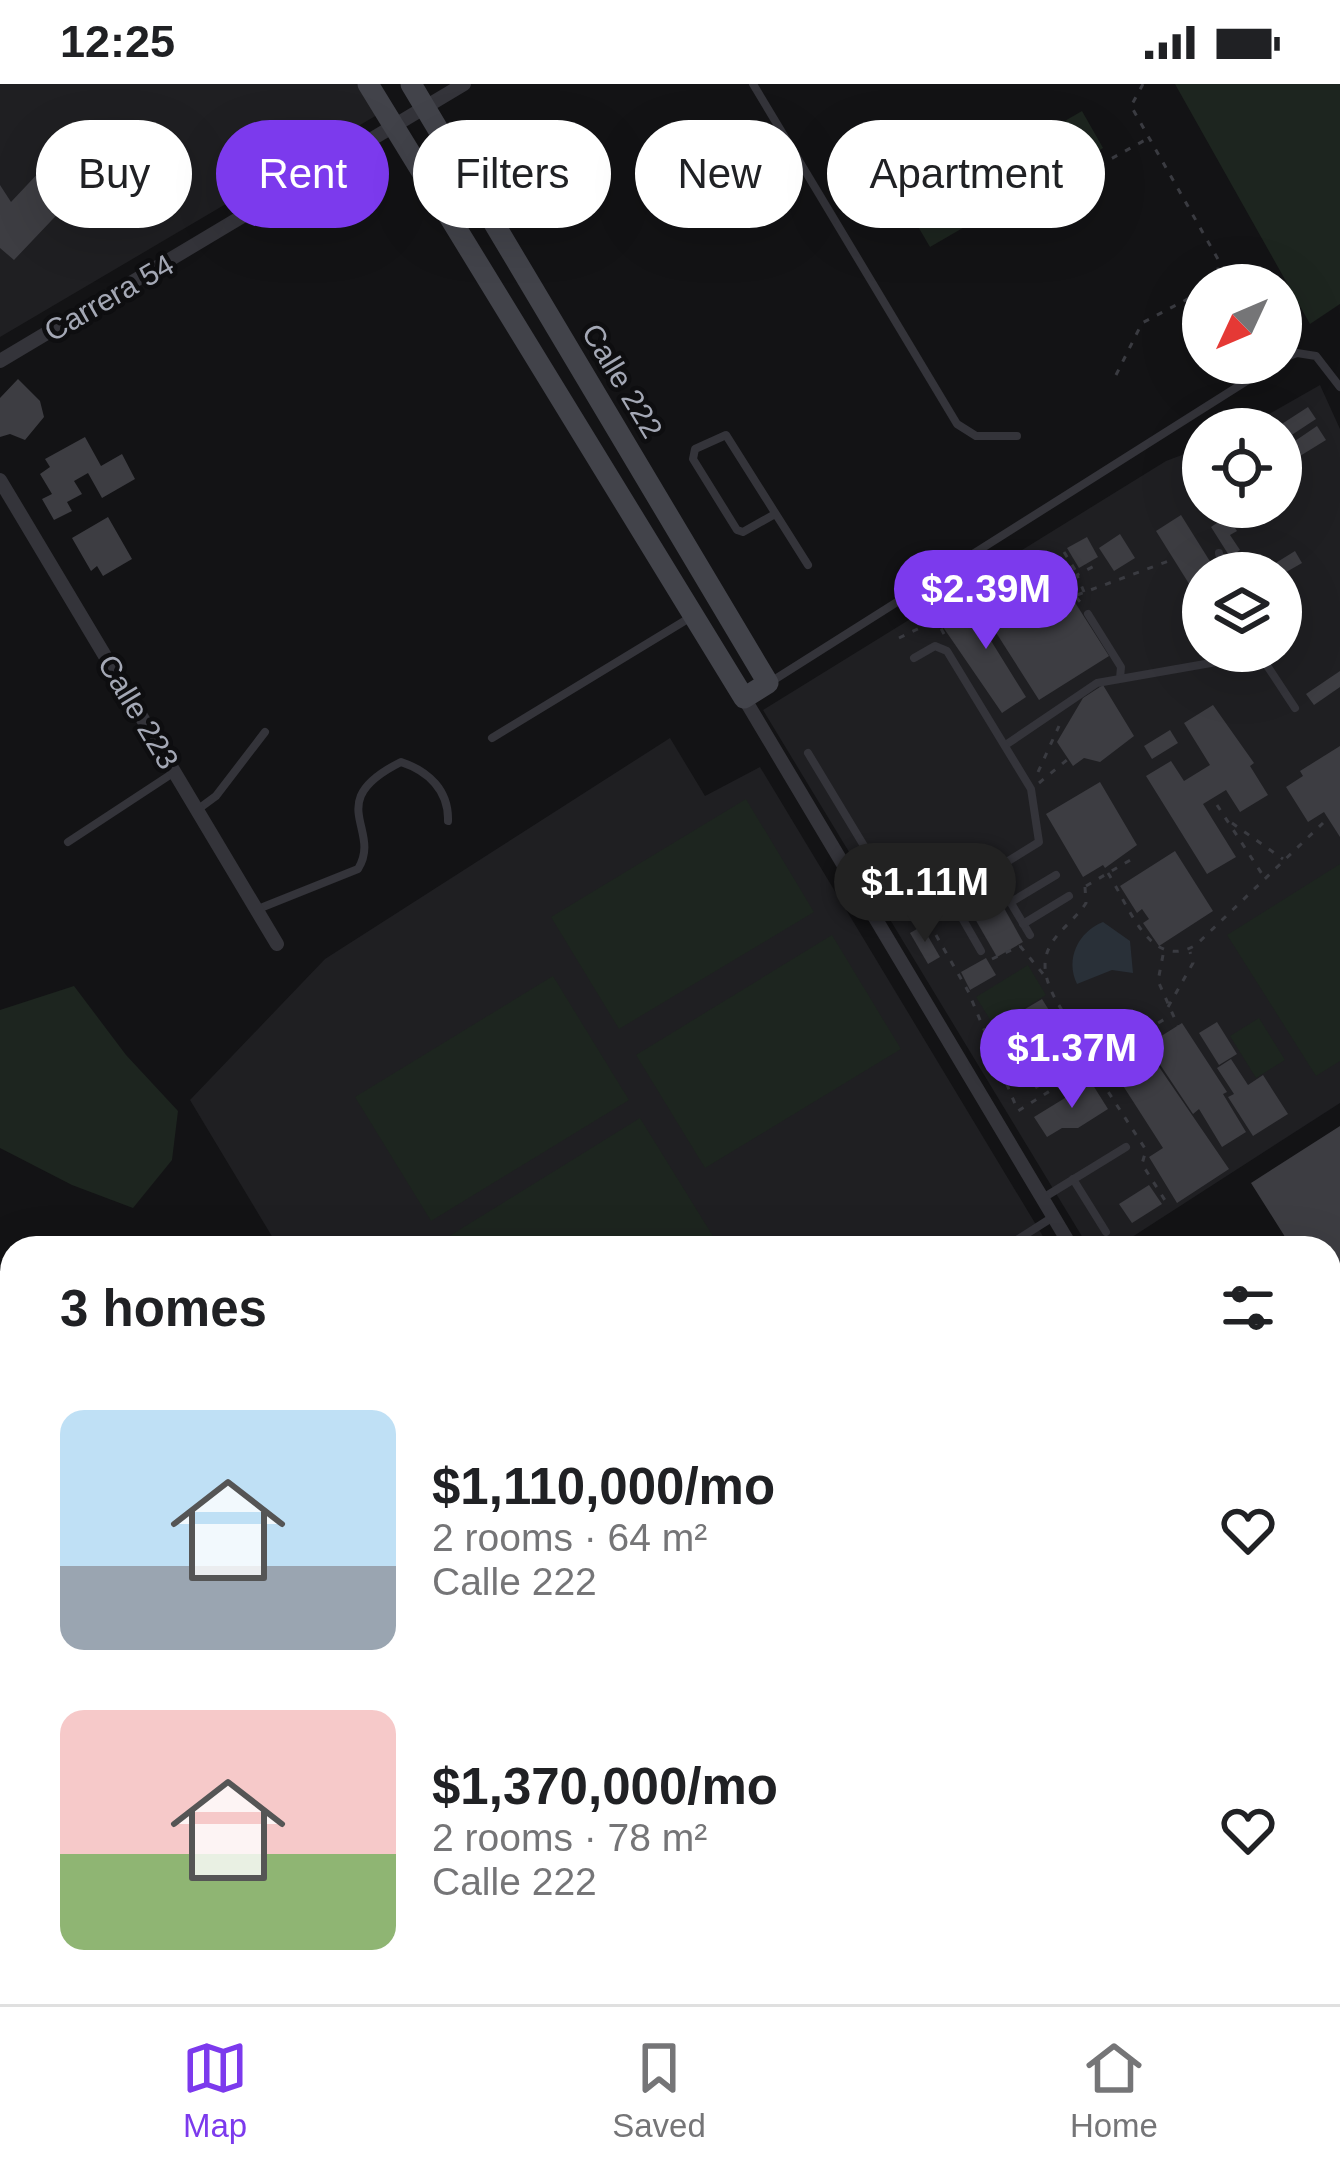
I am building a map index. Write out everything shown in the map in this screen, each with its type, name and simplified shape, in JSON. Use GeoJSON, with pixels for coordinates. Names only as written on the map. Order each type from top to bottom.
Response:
{"type":"FeatureCollection","features":[{"type":"Feature","properties":{"kind":"street","name":"Calle 222"},"geometry":{"type":"LineString","coordinates":[[368,84],[692,616],[882,908],[1065,1236]]}},
{"type":"Feature","properties":{"kind":"street","name":"Calle 222"},"geometry":{"type":"LineString","coordinates":[[411,84],[768,683]]}},
{"type":"Feature","properties":{"kind":"street","name":"Carrera 54"},"geometry":{"type":"LineString","coordinates":[[0,362],[464,84]]}},
{"type":"Feature","properties":{"kind":"street","name":"Calle 223"},"geometry":{"type":"LineString","coordinates":[[0,480],[277,944]]}},
{"type":"Feature","properties":{"kind":"street"},"geometry":{"type":"LineString","coordinates":[[744,698],[768,683]]}},
{"type":"Feature","properties":{"kind":"lane"},"geometry":{"type":"LineString","coordinates":[[753,84],[957,424],[976,436],[1017,436]]}},
{"type":"Feature","properties":{"kind":"lane"},"geometry":{"type":"LineString","coordinates":[[1302,354],[1316,356],[1340,387]]}},
{"type":"Feature","properties":{"kind":"lane"},"geometry":{"type":"LineString","coordinates":[[768,683],[1242,384]]}},
{"type":"Feature","properties":{"kind":"lane"},"geometry":{"type":"LineString","coordinates":[[776,514],[743,532],[736,530],[693,459],[695,448],[726,435],[776,514],[808,565]]}},
{"type":"Feature","properties":{"kind":"lane"},"geometry":{"type":"LineString","coordinates":[[1088,614],[1121,668],[1120,678]]}},
{"type":"Feature","properties":{"kind":"lane"},"geometry":{"type":"LineString","coordinates":[[492,738],[692,616]]}},
{"type":"Feature","properties":{"kind":"lane"},"geometry":{"type":"LineString","coordinates":[[882,908],[909,895],[950,897],[1039,842],[1035,796],[1007,743],[941,647],[929,648],[914,658]]}},
{"type":"Feature","properties":{"kind":"lane"},"geometry":{"type":"LineString","coordinates":[[1007,743],[1073,695],[1120,678],[1182,668]]}},
{"type":"Feature","properties":{"kind":"lane"},"geometry":{"type":"LineString","coordinates":[[1271,672],[1295,708]]}},
{"type":"Feature","properties":{"kind":"lane"},"geometry":{"type":"LineString","coordinates":[[196,810],[216,796],[265,732]]}},
{"type":"Feature","properties":{"kind":"lane"},"geometry":{"type":"LineString","coordinates":[[808,753],[884,879],[909,895]]}},
{"type":"Feature","properties":{"kind":"lane"},"geometry":{"type":"LineString","coordinates":[[256,910],[358,869],[365,856],[356,809],[364,788],[400,762],[423,770],[442,792],[448,821]]}},
{"type":"Feature","properties":{"kind":"lane"},"geometry":{"type":"LineString","coordinates":[[68,842],[174,772]]}},
{"type":"Feature","properties":{"kind":"lane"},"geometry":{"type":"LineString","coordinates":[[993,873],[1030,934]]}},
{"type":"Feature","properties":{"kind":"lane"},"geometry":{"type":"LineString","coordinates":[[1011,902],[1056,875]]}},
{"type":"Feature","properties":{"kind":"lane"},"geometry":{"type":"LineString","coordinates":[[1023,924],[1069,896]]}},
{"type":"Feature","properties":{"kind":"lane"},"geometry":{"type":"LineString","coordinates":[[950,897],[981,951]]}},
{"type":"Feature","properties":{"kind":"lane"},"geometry":{"type":"LineString","coordinates":[[1043,1198],[1126,1147]]}},
{"type":"Feature","properties":{"kind":"lane"},"geometry":{"type":"LineString","coordinates":[[1073,1179],[1106,1232]]}},
{"type":"Feature","properties":{"kind":"lane"},"geometry":{"type":"LineString","coordinates":[[1023,1236],[1054,1216]]}},
{"type":"Feature","properties":{"kind":"path"},"geometry":{"type":"LineString","coordinates":[[1143,84],[1131,106],[1219,264]]}},
{"type":"Feature","properties":{"kind":"path"},"geometry":{"type":"LineString","coordinates":[[1105,162],[1148,138]]}},
{"type":"Feature","properties":{"kind":"path"},"geometry":{"type":"LineString","coordinates":[[1116,375],[1142,323],[1182,302]]}},
{"type":"Feature","properties":{"kind":"path"},"geometry":{"type":"LineString","coordinates":[[1064,552],[1085,594]]}},
{"type":"Feature","properties":{"kind":"path"},"geometry":{"type":"LineString","coordinates":[[1075,596],[1174,559]]}},
{"type":"Feature","properties":{"kind":"path"},"geometry":{"type":"LineString","coordinates":[[1077,574],[1100,563]]}},
{"type":"Feature","properties":{"kind":"path"},"geometry":{"type":"LineString","coordinates":[[899,638],[969,606],[1024,570],[1060,596],[1071,591],[1088,614]]}},
{"type":"Feature","properties":{"kind":"path"},"geometry":{"type":"LineString","coordinates":[[937,621],[944,633],[941,647]]}},
{"type":"Feature","properties":{"kind":"path"},"geometry":{"type":"LineString","coordinates":[[1068,759],[1036,782],[1073,695]]}},
{"type":"Feature","properties":{"kind":"path"},"geometry":{"type":"LineString","coordinates":[[1217,805],[1265,878]]}},
{"type":"Feature","properties":{"kind":"path"},"geometry":{"type":"LineString","coordinates":[[1227,819],[1285,860]]}},
{"type":"Feature","properties":{"kind":"path"},"geometry":{"type":"LineString","coordinates":[[1108,873],[1153,944],[1165,953],[1189,950],[1323,823]]}},
{"type":"Feature","properties":{"kind":"path"},"geometry":{"type":"LineString","coordinates":[[1069,896],[1132,859]]}},
{"type":"Feature","properties":{"kind":"path"},"geometry":{"type":"LineString","coordinates":[[1045,977],[1049,947],[1083,909],[1085,887]]}},
{"type":"Feature","properties":{"kind":"path"},"geometry":{"type":"LineString","coordinates":[[909,895],[968,991],[1015,1109],[1021,1111],[1169,1012],[1192,965],[1189,950]]}},
{"type":"Feature","properties":{"kind":"path"},"geometry":{"type":"LineString","coordinates":[[981,951],[995,960],[1020,946],[1030,934]]}},
{"type":"Feature","properties":{"kind":"path"},"geometry":{"type":"LineString","coordinates":[[1020,946],[1098,1061]]}},
{"type":"Feature","properties":{"kind":"path"},"geometry":{"type":"LineString","coordinates":[[1165,953],[1158,981],[1178,1025]]}},
{"type":"Feature","properties":{"kind":"path"},"geometry":{"type":"LineString","coordinates":[[1057,1087],[1065,1098]]}},
{"type":"Feature","properties":{"kind":"shaded area"},"geometry":{"type":"Polygon","coordinates":[[[0,84],[358,84],[377,115],[369,120],[216,120],[216,210],[192,224],[192,120],[36,120],[36,228],[185,228],[0,337],[0,84]]]}},
{"type":"Feature","properties":{"kind":"shaded area"},"geometry":{"type":"Polygon","coordinates":[[[1175,84],[1340,84],[1340,304],[1310,324],[1302,310],[1302,264],[1276,264],[1175,84]]]}},
{"type":"Feature","properties":{"kind":"shaded area"},"geometry":{"type":"Polygon","coordinates":[[[1082,111],[1087,120],[1067,120],[1082,111]]]}},
{"type":"Feature","properties":{"kind":"shaded area"},"geometry":{"type":"Polygon","coordinates":[[[919,228],[963,228],[930,247],[919,228]]]}},
{"type":"Feature","properties":{"kind":"shaded area"},"geometry":{"type":"Polygon","coordinates":[[[1320,385],[1340,429],[1340,1103],[1134,1236],[1082,1236],[763,710],[1182,455],[1182,528],[1302,528],[1302,408],[1280,408],[1320,385]]]}},
{"type":"Feature","properties":{"kind":"shaded area"},"geometry":{"type":"Polygon","coordinates":[[[670,738],[705,796],[760,767],[1043,1236],[272,1236],[190,1100],[325,959],[670,738]]]}},
{"type":"Feature","properties":{"kind":"shaded area"},"geometry":{"type":"Polygon","coordinates":[[[746,799],[814,912],[619,1029],[551,917],[746,799]]]}},
{"type":"Feature","properties":{"kind":"shaded area"},"geometry":{"type":"Polygon","coordinates":[[[1340,864],[1340,1061],[1316,1076],[1227,935],[1340,864]]]}},
{"type":"Feature","properties":{"kind":"shaded area"},"geometry":{"type":"Polygon","coordinates":[[[1103,922],[1130,941],[1133,973],[1112,970],[1077,984],[1072,965],[1076,947],[1103,922]]]}},
{"type":"Feature","properties":{"kind":"shaded area"},"geometry":{"type":"Polygon","coordinates":[[[832,935],[901,1049],[705,1168],[636,1055],[832,935]]]}},
{"type":"Feature","properties":{"kind":"shaded area"},"geometry":{"type":"Polygon","coordinates":[[[1028,965],[1046,995],[994,1026],[976,997],[1028,965]]]}},
{"type":"Feature","properties":{"kind":"shaded area"},"geometry":{"type":"Polygon","coordinates":[[[553,976],[629,1100],[431,1221],[355,1097],[553,976]]]}},
{"type":"Feature","properties":{"kind":"shaded area"},"geometry":{"type":"Polygon","coordinates":[[[74,986],[126,1055],[178,1111],[172,1160],[133,1208],[72,1185],[0,1148],[0,1010],[74,986]]]}},
{"type":"Feature","properties":{"kind":"shaded area"},"geometry":{"type":"Polygon","coordinates":[[[1259,1018],[1285,1060],[1256,1078],[1230,1036],[1259,1018]]]}},
{"type":"Feature","properties":{"kind":"shaded area"},"geometry":{"type":"Polygon","coordinates":[[[640,1118],[713,1236],[449,1236],[640,1118]]]}},
{"type":"Feature","properties":{"kind":"building"},"geometry":{"type":"Polygon","coordinates":[[[36,175],[36,228],[44,228],[14,260],[0,248],[0,185],[11,202],[36,175]]]}},
{"type":"Feature","properties":{"kind":"building"},"geometry":{"type":"Polygon","coordinates":[[[18,379],[40,401],[44,417],[25,440],[10,434],[0,437],[0,398],[18,379]]]}},
{"type":"Feature","properties":{"kind":"building"},"geometry":{"type":"Polygon","coordinates":[[[1308,407],[1316,419],[1302,428],[1302,411],[1308,407]]]}},
{"type":"Feature","properties":{"kind":"building"},"geometry":{"type":"Polygon","coordinates":[[[1317,426],[1326,440],[1302,455],[1302,436],[1317,426]]]}},
{"type":"Feature","properties":{"kind":"building"},"geometry":{"type":"Polygon","coordinates":[[[85,437],[101,466],[122,454],[135,479],[102,498],[88,473],[74,481],[82,494],[67,502],[72,511],[54,520],[42,499],[52,494],[40,474],[50,467],[45,459],[85,437]]]}},
{"type":"Feature","properties":{"kind":"building"},"geometry":{"type":"Polygon","coordinates":[[[1181,515],[1182,528],[1189,528],[1204,552],[1182,552],[1182,573],[1156,531],[1181,515]]]}},
{"type":"Feature","properties":{"kind":"building"},"geometry":{"type":"Polygon","coordinates":[[[108,517],[132,559],[103,576],[97,566],[91,571],[72,538],[108,517]]]}},
{"type":"Feature","properties":{"kind":"building"},"geometry":{"type":"Polygon","coordinates":[[[1212,528],[1237,531],[1230,535],[1240,550],[1227,552],[1212,528]]]}},
{"type":"Feature","properties":{"kind":"building"},"geometry":{"type":"Polygon","coordinates":[[[1120,534],[1135,558],[1114,571],[1099,548],[1120,534]]]}},
{"type":"Feature","properties":{"kind":"building"},"geometry":{"type":"Polygon","coordinates":[[[1087,537],[1098,557],[1079,568],[1067,548],[1087,537]]]}},
{"type":"Feature","properties":{"kind":"building"},"geometry":{"type":"Polygon","coordinates":[[[997,593],[1010,614],[994,625],[989,617],[980,623],[1026,697],[1002,713],[943,627],[997,593]]]}},
{"type":"Feature","properties":{"kind":"building"},"geometry":{"type":"Polygon","coordinates":[[[1069,593],[1109,656],[1039,700],[995,631],[1043,600],[1047,607],[1069,593]]]}},
{"type":"Feature","properties":{"kind":"building"},"geometry":{"type":"Polygon","coordinates":[[[1340,671],[1340,687],[1314,705],[1306,694],[1340,671]]]}},
{"type":"Feature","properties":{"kind":"building"},"geometry":{"type":"Polygon","coordinates":[[[1103,685],[1134,736],[1100,762],[1084,758],[1073,766],[1057,742],[1083,698],[1103,685]]]}},
{"type":"Feature","properties":{"kind":"building"},"geometry":{"type":"Polygon","coordinates":[[[1213,705],[1254,763],[1250,766],[1268,795],[1240,812],[1226,790],[1203,804],[1236,857],[1207,874],[1146,776],[1171,761],[1184,781],[1210,765],[1184,723],[1213,705]]]}},
{"type":"Feature","properties":{"kind":"building"},"geometry":{"type":"Polygon","coordinates":[[[1170,730],[1178,743],[1152,759],[1144,746],[1170,730]]]}},
{"type":"Feature","properties":{"kind":"building"},"geometry":{"type":"Polygon","coordinates":[[[1340,746],[1340,837],[1324,812],[1308,822],[1286,787],[1303,776],[1300,771],[1340,746]]]}},
{"type":"Feature","properties":{"kind":"building"},"geometry":{"type":"Polygon","coordinates":[[[1100,782],[1137,845],[1083,877],[1046,814],[1100,782]]]}},
{"type":"Feature","properties":{"kind":"building"},"geometry":{"type":"Polygon","coordinates":[[[1175,851],[1213,911],[1159,946],[1143,923],[1149,919],[1142,909],[1137,913],[1120,886],[1175,851]]]}},
{"type":"Feature","properties":{"kind":"building"},"geometry":{"type":"Polygon","coordinates":[[[994,890],[1023,942],[997,957],[967,905],[994,890]]]}},
{"type":"Feature","properties":{"kind":"building"},"geometry":{"type":"Polygon","coordinates":[[[922,926],[940,957],[928,964],[910,933],[922,926]]]}},
{"type":"Feature","properties":{"kind":"building"},"geometry":{"type":"Polygon","coordinates":[[[986,958],[996,975],[970,990],[961,972],[986,958]]]}},
{"type":"Feature","properties":{"kind":"building"},"geometry":{"type":"Polygon","coordinates":[[[1042,999],[1052,1015],[1061,1009],[1091,1056],[1036,1089],[1009,1046],[1032,1032],[1020,1012],[1042,999]]]}},
{"type":"Feature","properties":{"kind":"building"},"geometry":{"type":"Polygon","coordinates":[[[1217,1022],[1237,1054],[1219,1065],[1199,1033],[1217,1022]]]}},
{"type":"Feature","properties":{"kind":"building"},"geometry":{"type":"Polygon","coordinates":[[[1182,1023],[1227,1092],[1223,1094],[1246,1132],[1222,1147],[1199,1109],[1193,1114],[1147,1045],[1182,1023]]]}},
{"type":"Feature","properties":{"kind":"building"},"geometry":{"type":"Polygon","coordinates":[[[1144,1045],[1229,1169],[1177,1203],[1149,1157],[1163,1148],[1111,1067],[1144,1045]]]}},
{"type":"Feature","properties":{"kind":"building"},"geometry":{"type":"Polygon","coordinates":[[[1231,1059],[1248,1085],[1263,1075],[1288,1114],[1253,1136],[1228,1097],[1234,1094],[1217,1068],[1231,1059]]]}},
{"type":"Feature","properties":{"kind":"building"},"geometry":{"type":"Polygon","coordinates":[[[1091,1082],[1108,1109],[1078,1128],[1062,1128],[1047,1137],[1034,1117],[1091,1082]]]}},
{"type":"Feature","properties":{"kind":"building"},"geometry":{"type":"Polygon","coordinates":[[[1340,1126],[1340,1236],[1284,1236],[1251,1183],[1340,1126]]]}},
{"type":"Feature","properties":{"kind":"building"},"geometry":{"type":"Polygon","coordinates":[[[1149,1185],[1162,1204],[1132,1223],[1119,1204],[1149,1185]]]}}]}
